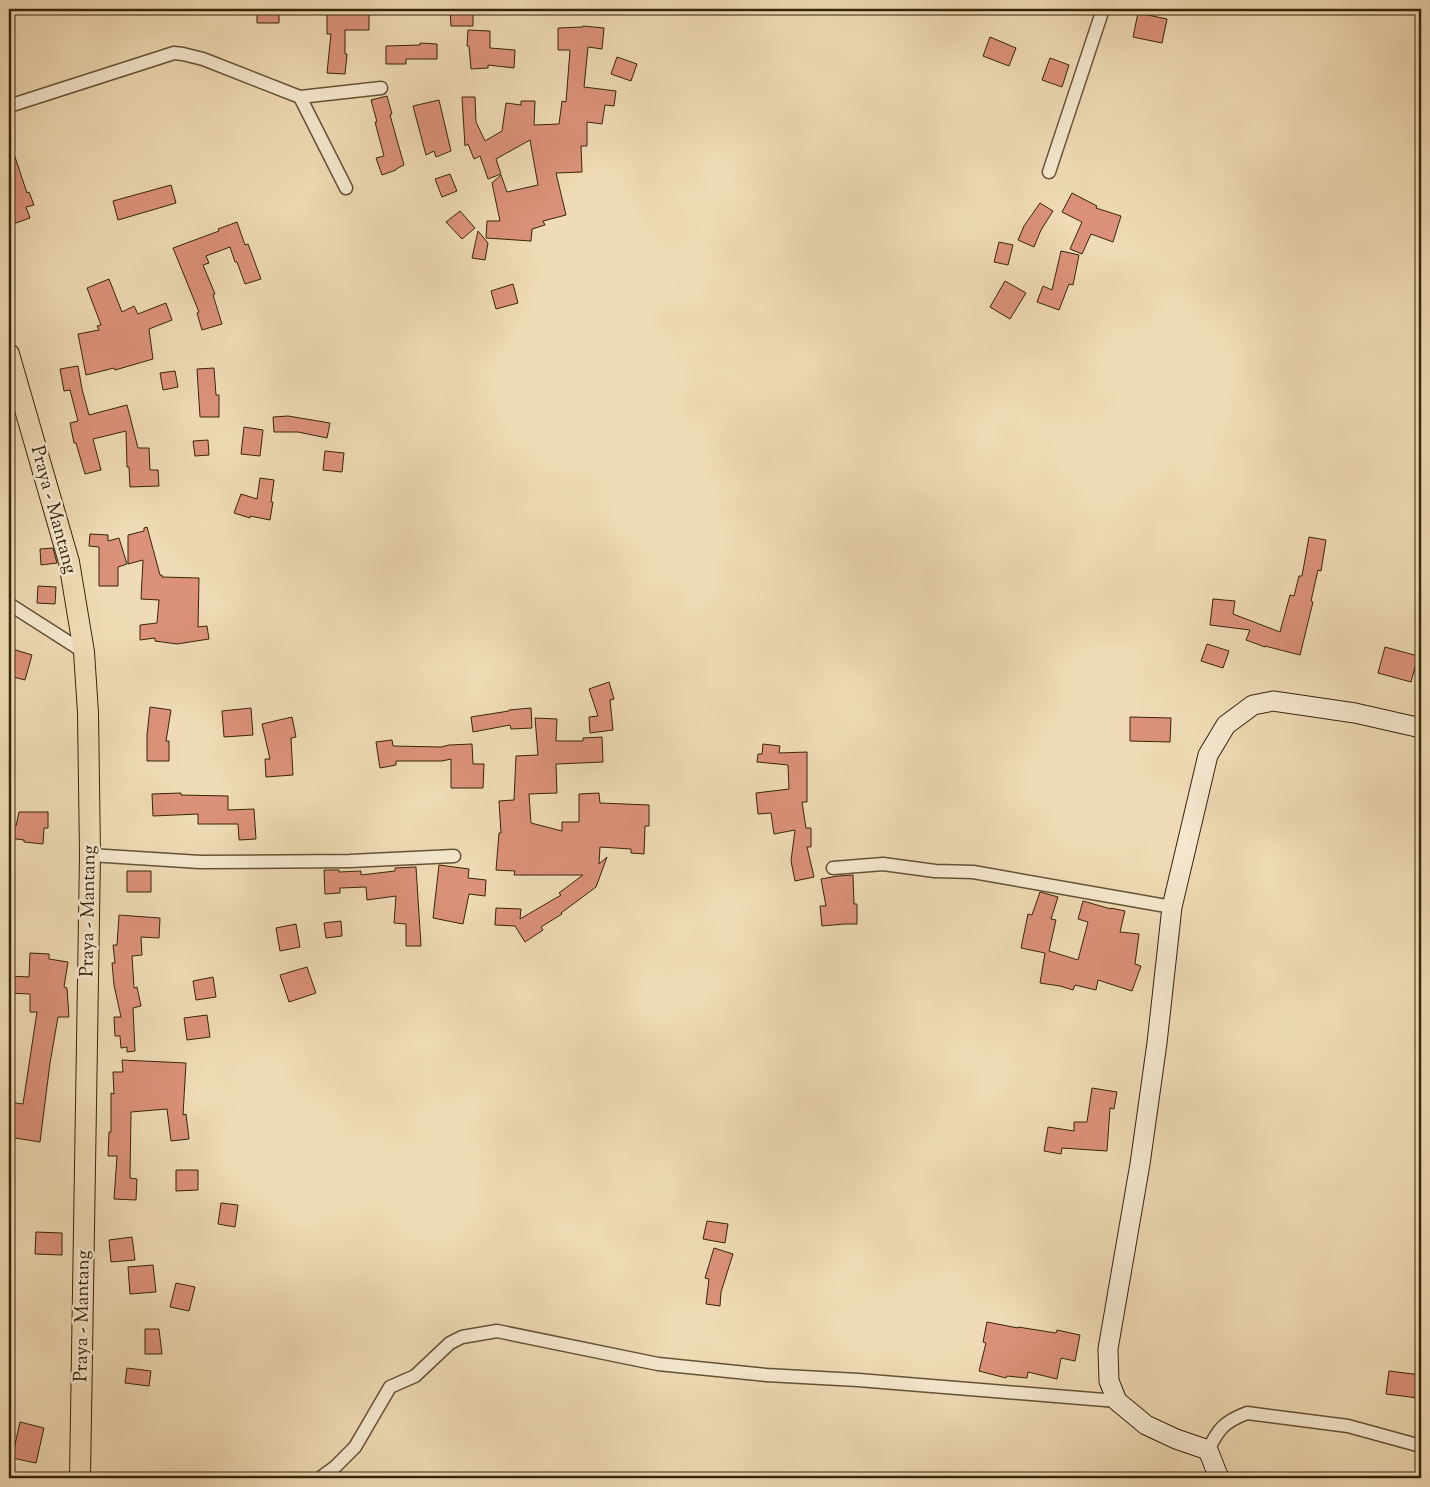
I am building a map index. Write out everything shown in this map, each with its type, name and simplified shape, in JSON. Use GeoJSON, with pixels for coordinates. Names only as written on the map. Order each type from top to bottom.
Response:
{"type":"FeatureCollection","features":[{"type":"Feature","properties":{"kind":"main road","name":"Praya - Mantang"},"geometry":{"type":"LineString","coordinates":[[9,354],[69,562],[84,652],[88,713],[90,856],[80,1478]]}},
{"type":"Feature","properties":{"kind":"street"},"geometry":{"type":"LineString","coordinates":[[1049,172],[1103,9]]}},
{"type":"Feature","properties":{"kind":"street"},"geometry":{"type":"LineString","coordinates":[[9,106],[174,53],[203,59],[300,97],[382,88]]}},
{"type":"Feature","properties":{"kind":"street"},"geometry":{"type":"LineString","coordinates":[[300,97],[346,188]]}},
{"type":"Feature","properties":{"kind":"street"},"geometry":{"type":"LineString","coordinates":[[9,604],[84,652]]}},
{"type":"Feature","properties":{"kind":"street"},"geometry":{"type":"LineString","coordinates":[[1116,1402],[1109,1381],[1108,1350],[1140,1164],[1157,1043],[1172,907],[1208,755],[1226,725],[1253,705],[1273,701],[1355,713],[1421,728]]}},
{"type":"Feature","properties":{"kind":"street"},"geometry":{"type":"LineString","coordinates":[[90,856],[200,862],[350,860],[454,856]]}},
{"type":"Feature","properties":{"kind":"street"},"geometry":{"type":"LineString","coordinates":[[832,868],[883,864],[935,871],[973,872],[1172,907]]}},
{"type":"Feature","properties":{"kind":"street"},"geometry":{"type":"LineString","coordinates":[[320,1478],[335,1467],[355,1447],[390,1387],[415,1376],[450,1343],[462,1337],[497,1331],[658,1364],[766,1375],[868,1380],[1116,1402],[1146,1425],[1176,1439],[1208,1450]]}},
{"type":"Feature","properties":{"kind":"street"},"geometry":{"type":"LineString","coordinates":[[1219,1478],[1208,1450],[1217,1432],[1232,1419],[1247,1413],[1348,1426],[1421,1446]]}},
{"type":"Feature","properties":{"kind":"building"},"geometry":{"type":"Polygon","coordinates":[[[257,9],[279,9],[279,23],[257,23],[257,9]]]}},
{"type":"Feature","properties":{"kind":"building"},"geometry":{"type":"Polygon","coordinates":[[[327,9],[369,9],[369,30],[345,30],[345,54],[347,54],[345,74],[327,73],[331,34],[327,34],[327,9]]]}},
{"type":"Feature","properties":{"kind":"building"},"geometry":{"type":"Polygon","coordinates":[[[450,9],[473,9],[473,26],[451,26],[450,9]]]}},
{"type":"Feature","properties":{"kind":"building"},"geometry":{"type":"Polygon","coordinates":[[[1138,13],[1167,19],[1162,43],[1133,37],[1138,13]]]}},
{"type":"Feature","properties":{"kind":"building"},"geometry":{"type":"Polygon","coordinates":[[[583,26],[604,28],[602,49],[588,47],[584,87],[616,91],[614,106],[605,105],[602,124],[587,122],[587,146],[581,146],[582,172],[556,173],[566,215],[543,221],[545,225],[532,229],[531,241],[486,238],[487,221],[500,221],[492,183],[501,175],[507,192],[538,185],[530,140],[496,159],[501,174],[488,179],[480,156],[474,159],[468,144],[465,146],[462,97],[475,97],[476,122],[485,141],[502,131],[506,103],[521,105],[521,101],[535,101],[534,125],[559,124],[562,101],[566,102],[570,50],[558,50],[558,28],[583,26]]]}},
{"type":"Feature","properties":{"kind":"building"},"geometry":{"type":"Polygon","coordinates":[[[468,30],[490,31],[490,48],[515,50],[514,68],[488,65],[488,68],[471,69],[469,46],[467,46],[468,30]]]}},
{"type":"Feature","properties":{"kind":"building"},"geometry":{"type":"Polygon","coordinates":[[[990,37],[1016,48],[1009,66],[983,56],[990,37]]]}},
{"type":"Feature","properties":{"kind":"building"},"geometry":{"type":"Polygon","coordinates":[[[420,43],[437,44],[437,59],[406,59],[406,64],[386,64],[386,46],[420,45],[420,43]]]}},
{"type":"Feature","properties":{"kind":"building"},"geometry":{"type":"Polygon","coordinates":[[[617,57],[637,64],[631,81],[611,74],[617,57]]]}},
{"type":"Feature","properties":{"kind":"building"},"geometry":{"type":"Polygon","coordinates":[[[1050,58],[1069,65],[1062,87],[1042,80],[1050,58]]]}},
{"type":"Feature","properties":{"kind":"building"},"geometry":{"type":"Polygon","coordinates":[[[387,96],[392,114],[390,115],[404,165],[382,175],[376,158],[384,156],[371,100],[387,96]]]}},
{"type":"Feature","properties":{"kind":"building"},"geometry":{"type":"Polygon","coordinates":[[[439,100],[451,151],[436,157],[434,151],[426,155],[413,106],[439,100]]]}},
{"type":"Feature","properties":{"kind":"building"},"geometry":{"type":"Polygon","coordinates":[[[9,145],[11,145],[27,193],[29,192],[34,205],[26,207],[30,218],[13,224],[9,213],[9,145]]]}},
{"type":"Feature","properties":{"kind":"building"},"geometry":{"type":"Polygon","coordinates":[[[450,174],[457,191],[442,197],[435,179],[450,174]]]}},
{"type":"Feature","properties":{"kind":"building"},"geometry":{"type":"Polygon","coordinates":[[[171,185],[176,203],[118,220],[113,201],[171,185]]]}},
{"type":"Feature","properties":{"kind":"building"},"geometry":{"type":"Polygon","coordinates":[[[1072,193],[1097,206],[1096,208],[1121,216],[1113,242],[1091,234],[1082,254],[1070,249],[1082,222],[1062,212],[1072,193]]]}},
{"type":"Feature","properties":{"kind":"building"},"geometry":{"type":"Polygon","coordinates":[[[1040,203],[1053,211],[1041,230],[1034,247],[1018,240],[1024,226],[1040,203]]]}},
{"type":"Feature","properties":{"kind":"building"},"geometry":{"type":"Polygon","coordinates":[[[460,211],[475,228],[462,239],[446,222],[460,211]]]}},
{"type":"Feature","properties":{"kind":"building"},"geometry":{"type":"Polygon","coordinates":[[[237,222],[245,245],[248,244],[261,279],[245,284],[230,247],[206,256],[209,263],[203,265],[215,294],[213,295],[222,324],[202,330],[197,313],[199,312],[173,248],[219,231],[218,229],[237,222]]]}},
{"type":"Feature","properties":{"kind":"building"},"geometry":{"type":"Polygon","coordinates":[[[478,231],[488,243],[485,260],[472,258],[478,231]]]}},
{"type":"Feature","properties":{"kind":"building"},"geometry":{"type":"Polygon","coordinates":[[[999,242],[1013,245],[1008,265],[994,262],[999,242]]]}},
{"type":"Feature","properties":{"kind":"building"},"geometry":{"type":"Polygon","coordinates":[[[1061,251],[1079,255],[1073,285],[1069,284],[1059,310],[1037,302],[1043,286],[1052,290],[1061,251]]]}},
{"type":"Feature","properties":{"kind":"building"},"geometry":{"type":"Polygon","coordinates":[[[109,279],[122,312],[134,306],[138,314],[166,303],[172,320],[149,329],[153,359],[115,370],[114,368],[86,375],[78,334],[99,330],[97,326],[101,325],[87,288],[109,279]]]}},
{"type":"Feature","properties":{"kind":"building"},"geometry":{"type":"Polygon","coordinates":[[[1005,281],[1026,293],[1010,319],[990,307],[1005,281]]]}},
{"type":"Feature","properties":{"kind":"building"},"geometry":{"type":"Polygon","coordinates":[[[513,284],[518,303],[496,309],[491,291],[513,284]]]}},
{"type":"Feature","properties":{"kind":"building"},"geometry":{"type":"Polygon","coordinates":[[[78,366],[89,415],[127,405],[138,448],[149,448],[150,470],[158,470],[159,486],[130,487],[129,467],[127,467],[126,431],[93,439],[101,470],[85,474],[76,443],[74,443],[70,423],[78,421],[70,390],[64,391],[60,369],[78,366]]]}},
{"type":"Feature","properties":{"kind":"building"},"geometry":{"type":"Polygon","coordinates":[[[214,368],[216,395],[219,395],[219,417],[200,417],[197,369],[214,368]]]}},
{"type":"Feature","properties":{"kind":"building"},"geometry":{"type":"Polygon","coordinates":[[[175,371],[178,387],[163,390],[160,373],[175,371]]]}},
{"type":"Feature","properties":{"kind":"building"},"geometry":{"type":"Polygon","coordinates":[[[288,416],[330,423],[327,438],[298,432],[274,432],[273,417],[288,416]]]}},
{"type":"Feature","properties":{"kind":"building"},"geometry":{"type":"Polygon","coordinates":[[[244,427],[263,430],[260,456],[241,454],[244,427]]]}},
{"type":"Feature","properties":{"kind":"building"},"geometry":{"type":"Polygon","coordinates":[[[208,440],[209,455],[195,456],[193,441],[208,440]]]}},
{"type":"Feature","properties":{"kind":"building"},"geometry":{"type":"Polygon","coordinates":[[[325,451],[344,453],[342,472],[323,470],[325,451]]]}},
{"type":"Feature","properties":{"kind":"building"},"geometry":{"type":"Polygon","coordinates":[[[260,478],[274,480],[270,520],[250,516],[250,518],[234,513],[241,494],[257,499],[260,478]]]}},
{"type":"Feature","properties":{"kind":"building"},"geometry":{"type":"Polygon","coordinates":[[[147,527],[162,577],[199,578],[198,627],[207,626],[209,639],[177,644],[155,641],[155,638],[140,640],[140,625],[157,623],[159,600],[141,599],[143,560],[128,564],[128,535],[144,531],[144,528],[147,527]]]}},
{"type":"Feature","properties":{"kind":"building"},"geometry":{"type":"Polygon","coordinates":[[[90,534],[108,535],[108,541],[119,538],[127,564],[118,567],[118,586],[99,586],[99,547],[89,546],[90,534]]]}},
{"type":"Feature","properties":{"kind":"building"},"geometry":{"type":"Polygon","coordinates":[[[1309,537],[1326,540],[1321,571],[1318,570],[1311,601],[1313,602],[1300,655],[1265,647],[1246,640],[1250,630],[1210,625],[1213,599],[1235,601],[1233,614],[1280,632],[1290,595],[1294,596],[1299,576],[1302,576],[1309,537]]]}},
{"type":"Feature","properties":{"kind":"building"},"geometry":{"type":"Polygon","coordinates":[[[53,548],[57,563],[41,565],[40,549],[53,548]]]}},
{"type":"Feature","properties":{"kind":"building"},"geometry":{"type":"Polygon","coordinates":[[[38,586],[56,587],[55,604],[37,603],[38,586]]]}},
{"type":"Feature","properties":{"kind":"building"},"geometry":{"type":"Polygon","coordinates":[[[1207,644],[1229,651],[1223,668],[1201,661],[1207,644]]]}},
{"type":"Feature","properties":{"kind":"building"},"geometry":{"type":"Polygon","coordinates":[[[1385,647],[1418,656],[1411,682],[1378,673],[1385,647]]]}},
{"type":"Feature","properties":{"kind":"building"},"geometry":{"type":"Polygon","coordinates":[[[9,648],[32,655],[25,680],[9,676],[9,648]]]}},
{"type":"Feature","properties":{"kind":"building"},"geometry":{"type":"Polygon","coordinates":[[[609,682],[614,699],[610,700],[613,730],[590,733],[589,717],[598,716],[589,689],[609,682]]]}},
{"type":"Feature","properties":{"kind":"building"},"geometry":{"type":"Polygon","coordinates":[[[150,707],[171,710],[166,741],[169,741],[169,761],[147,761],[150,707]]]}},
{"type":"Feature","properties":{"kind":"building"},"geometry":{"type":"Polygon","coordinates":[[[251,708],[253,735],[224,737],[222,711],[251,708]]]}},
{"type":"Feature","properties":{"kind":"building"},"geometry":{"type":"Polygon","coordinates":[[[531,708],[532,728],[511,729],[510,725],[473,732],[471,717],[531,708]]]}},
{"type":"Feature","properties":{"kind":"building"},"geometry":{"type":"Polygon","coordinates":[[[292,717],[296,737],[291,738],[293,775],[266,777],[265,759],[270,759],[262,724],[292,717]]]}},
{"type":"Feature","properties":{"kind":"building"},"geometry":{"type":"Polygon","coordinates":[[[1130,717],[1171,718],[1170,742],[1130,741],[1130,717]]]}},
{"type":"Feature","properties":{"kind":"building"},"geometry":{"type":"Polygon","coordinates":[[[535,718],[557,719],[556,741],[583,741],[583,738],[602,737],[603,762],[556,764],[557,793],[529,794],[531,823],[562,831],[562,822],[579,822],[579,794],[599,793],[600,803],[649,805],[649,826],[645,826],[644,854],[631,853],[631,849],[600,847],[599,864],[607,857],[596,887],[562,914],[541,927],[543,930],[525,942],[515,926],[495,925],[496,908],[521,909],[520,919],[561,895],[559,893],[583,875],[514,875],[515,871],[496,870],[499,833],[501,833],[499,801],[514,800],[516,756],[538,755],[535,718]]]}},
{"type":"Feature","properties":{"kind":"building"},"geometry":{"type":"Polygon","coordinates":[[[392,740],[393,746],[441,747],[472,744],[473,764],[484,764],[483,788],[451,788],[451,759],[442,761],[396,761],[396,765],[380,768],[376,742],[392,740]]]}},
{"type":"Feature","properties":{"kind":"building"},"geometry":{"type":"Polygon","coordinates":[[[763,744],[780,746],[779,753],[807,752],[807,802],[802,802],[806,828],[811,828],[811,847],[807,847],[814,877],[795,881],[791,861],[795,830],[774,834],[771,813],[758,814],[756,793],[789,789],[788,765],[757,762],[758,754],[762,754],[763,744]]]}},
{"type":"Feature","properties":{"kind":"building"},"geometry":{"type":"Polygon","coordinates":[[[181,793],[181,795],[228,796],[228,810],[254,809],[256,839],[239,840],[238,824],[198,824],[198,814],[153,816],[152,794],[181,793]]]}},
{"type":"Feature","properties":{"kind":"building"},"geometry":{"type":"Polygon","coordinates":[[[19,812],[48,812],[48,828],[44,828],[43,844],[9,838],[9,826],[16,826],[19,812]]]}},
{"type":"Feature","properties":{"kind":"building"},"geometry":{"type":"Polygon","coordinates":[[[439,865],[469,869],[468,878],[486,880],[485,896],[469,894],[463,924],[433,918],[439,865]]]}},
{"type":"Feature","properties":{"kind":"building"},"geometry":{"type":"Polygon","coordinates":[[[416,867],[421,946],[406,946],[406,924],[394,923],[396,896],[367,900],[366,887],[340,888],[340,893],[325,894],[324,870],[339,870],[339,872],[361,871],[361,875],[395,871],[395,868],[416,867]]]}},
{"type":"Feature","properties":{"kind":"building"},"geometry":{"type":"Polygon","coordinates":[[[127,871],[151,871],[151,892],[127,892],[127,871]]]}},
{"type":"Feature","properties":{"kind":"building"},"geometry":{"type":"Polygon","coordinates":[[[853,875],[854,904],[857,904],[857,924],[822,926],[820,906],[826,906],[821,879],[853,875]]]}},
{"type":"Feature","properties":{"kind":"building"},"geometry":{"type":"Polygon","coordinates":[[[1040,892],[1058,897],[1051,919],[1056,920],[1049,951],[1078,960],[1088,922],[1078,919],[1083,901],[1125,911],[1120,932],[1139,934],[1135,964],[1141,966],[1132,991],[1098,980],[1096,990],[1075,985],[1073,990],[1040,983],[1045,953],[1021,948],[1028,914],[1032,915],[1040,892]]]}},
{"type":"Feature","properties":{"kind":"building"},"geometry":{"type":"Polygon","coordinates":[[[119,915],[160,918],[159,938],[141,937],[142,955],[132,956],[134,988],[137,987],[141,1006],[133,1008],[135,1051],[127,1052],[127,1047],[121,1048],[120,1036],[115,1036],[114,1017],[121,1017],[114,985],[112,963],[115,963],[113,945],[117,945],[119,915]]]}},
{"type":"Feature","properties":{"kind":"building"},"geometry":{"type":"Polygon","coordinates":[[[341,921],[342,936],[326,938],[324,923],[341,921]]]}},
{"type":"Feature","properties":{"kind":"building"},"geometry":{"type":"Polygon","coordinates":[[[296,924],[300,947],[280,951],[276,928],[296,924]]]}},
{"type":"Feature","properties":{"kind":"building"},"geometry":{"type":"Polygon","coordinates":[[[30,953],[49,954],[49,959],[68,962],[64,987],[67,988],[69,1017],[58,1017],[40,1142],[9,1137],[9,1102],[23,1104],[37,1012],[30,1012],[30,994],[9,993],[9,976],[29,977],[30,953]]]}},
{"type":"Feature","properties":{"kind":"building"},"geometry":{"type":"Polygon","coordinates":[[[307,967],[316,993],[289,1002],[280,975],[307,967]]]}},
{"type":"Feature","properties":{"kind":"building"},"geometry":{"type":"Polygon","coordinates":[[[213,977],[216,997],[196,1000],[193,981],[213,977]]]}},
{"type":"Feature","properties":{"kind":"building"},"geometry":{"type":"Polygon","coordinates":[[[207,1015],[210,1037],[187,1040],[184,1018],[207,1015]]]}},
{"type":"Feature","properties":{"kind":"building"},"geometry":{"type":"Polygon","coordinates":[[[122,1060],[186,1063],[183,1115],[186,1114],[189,1139],[171,1141],[167,1109],[131,1112],[130,1178],[137,1179],[136,1200],[114,1199],[117,1156],[108,1156],[109,1132],[111,1132],[111,1093],[114,1094],[113,1072],[123,1072],[122,1060]]]}},
{"type":"Feature","properties":{"kind":"building"},"geometry":{"type":"Polygon","coordinates":[[[1092,1088],[1117,1092],[1114,1109],[1110,1108],[1107,1151],[1062,1148],[1061,1154],[1044,1151],[1048,1127],[1074,1131],[1074,1122],[1087,1122],[1092,1088]]]}},
{"type":"Feature","properties":{"kind":"building"},"geometry":{"type":"Polygon","coordinates":[[[176,1170],[198,1170],[198,1190],[176,1191],[176,1170]]]}},
{"type":"Feature","properties":{"kind":"building"},"geometry":{"type":"Polygon","coordinates":[[[221,1203],[238,1205],[235,1227],[218,1224],[221,1203]]]}},
{"type":"Feature","properties":{"kind":"building"},"geometry":{"type":"Polygon","coordinates":[[[707,1221],[728,1224],[725,1243],[703,1239],[707,1221]]]}},
{"type":"Feature","properties":{"kind":"building"},"geometry":{"type":"Polygon","coordinates":[[[36,1232],[62,1233],[62,1255],[35,1254],[36,1232]]]}},
{"type":"Feature","properties":{"kind":"building"},"geometry":{"type":"Polygon","coordinates":[[[132,1237],[135,1260],[111,1262],[109,1240],[132,1237]]]}},
{"type":"Feature","properties":{"kind":"building"},"geometry":{"type":"Polygon","coordinates":[[[714,1248],[733,1254],[721,1292],[720,1306],[706,1304],[709,1279],[705,1278],[714,1248]]]}},
{"type":"Feature","properties":{"kind":"building"},"geometry":{"type":"Polygon","coordinates":[[[153,1265],[156,1292],[130,1294],[128,1267],[153,1265]]]}},
{"type":"Feature","properties":{"kind":"building"},"geometry":{"type":"Polygon","coordinates":[[[176,1283],[195,1287],[189,1311],[170,1307],[176,1283]]]}},
{"type":"Feature","properties":{"kind":"building"},"geometry":{"type":"Polygon","coordinates":[[[987,1322],[1056,1333],[1057,1330],[1080,1335],[1075,1361],[1061,1358],[1057,1379],[1028,1372],[1027,1378],[1007,1376],[1006,1378],[979,1371],[986,1343],[983,1342],[987,1322]]]}},
{"type":"Feature","properties":{"kind":"building"},"geometry":{"type":"Polygon","coordinates":[[[145,1329],[159,1329],[162,1354],[145,1354],[145,1329]]]}},
{"type":"Feature","properties":{"kind":"building"},"geometry":{"type":"Polygon","coordinates":[[[127,1368],[151,1371],[149,1386],[125,1383],[127,1368]]]}},
{"type":"Feature","properties":{"kind":"building"},"geometry":{"type":"Polygon","coordinates":[[[1389,1371],[1421,1375],[1418,1398],[1386,1394],[1389,1371]]]}},
{"type":"Feature","properties":{"kind":"building"},"geometry":{"type":"Polygon","coordinates":[[[20,1422],[44,1428],[36,1463],[12,1458],[20,1422]]]}}]}
